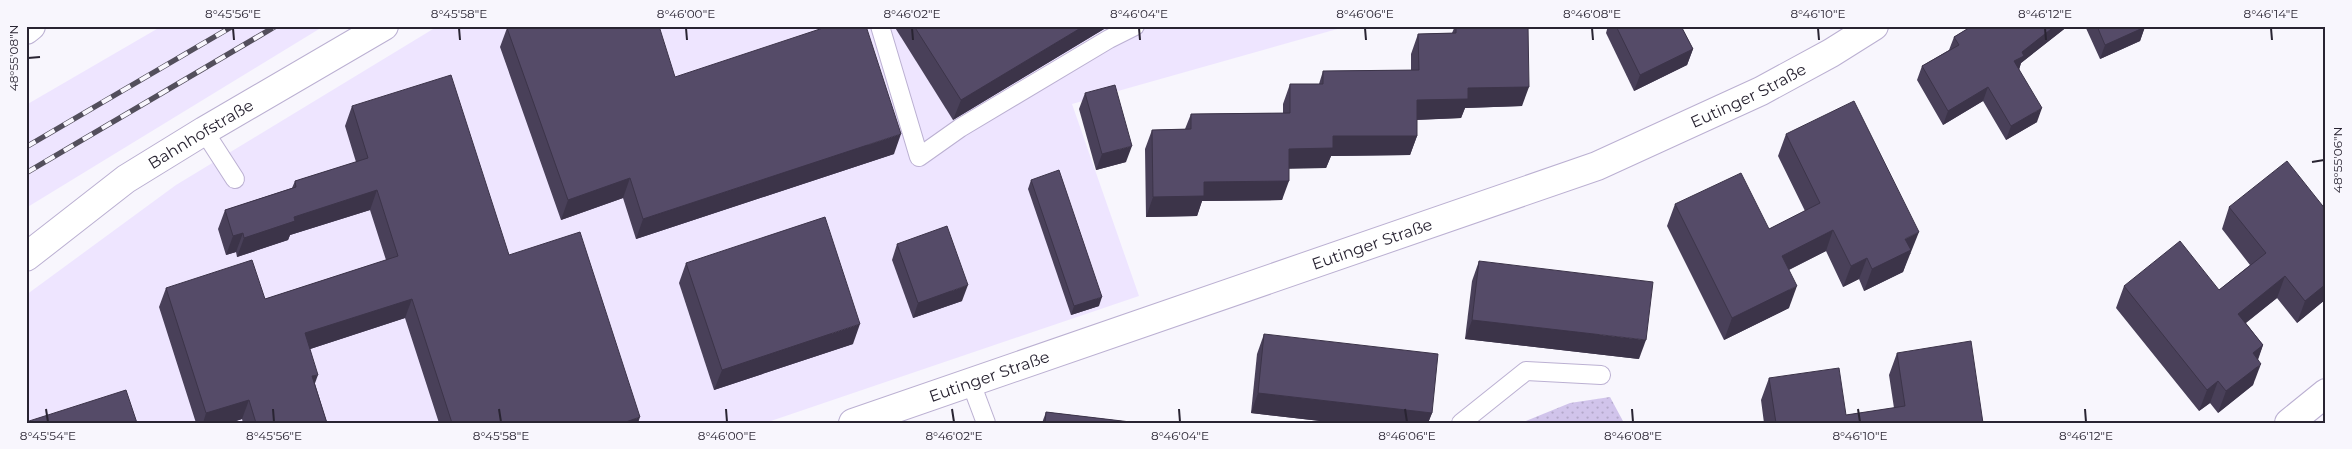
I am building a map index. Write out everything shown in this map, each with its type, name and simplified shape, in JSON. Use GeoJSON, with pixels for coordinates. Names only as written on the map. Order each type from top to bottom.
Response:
{"type":"FeatureCollection","features":[{"type":"Feature","properties":{"kind":"street"},"geometry":{"type":"LineString","coordinates":[[26,30],[32,26]]}},
{"type":"Feature","properties":{"kind":"street","name":"Bahnhofstraße"},"geometry":{"type":"LineString","coordinates":[[26,257],[126,180],[204,131],[384,26]]}},
{"type":"Feature","properties":{"kind":"street","name":"Eutinger Straße"},"geometry":{"type":"LineString","coordinates":[[853,423],[1597,166],[1761,90],[1831,53],[1874,26]]}},
{"type":"Feature","properties":{"kind":"street"},"geometry":{"type":"LineString","coordinates":[[2289,423],[2326,393]]}},
{"type":"Feature","properties":{"kind":"lane"},"geometry":{"type":"LineString","coordinates":[[880,26],[919,157],[960,128],[1108,39],[1135,26]]}},
{"type":"Feature","properties":{"kind":"lane"},"geometry":{"type":"LineString","coordinates":[[204,131],[235,179]]}},
{"type":"Feature","properties":{"kind":"lane"},"geometry":{"type":"LineString","coordinates":[[1461,423],[1526,371],[1601,375]]}},
{"type":"Feature","properties":{"kind":"lane"},"geometry":{"type":"LineString","coordinates":[[971,383],[986,423]]}},
{"type":"Feature","properties":{"kind":"shaded area"},"geometry":{"type":"Polygon","coordinates":[[[162,26],[324,26],[26,208],[26,105],[162,26]]]}},
{"type":"Feature","properties":{"kind":"shaded area"},"geometry":{"type":"Polygon","coordinates":[[[438,26],[1348,26],[1072,104],[1139,296],[765,423],[26,423],[26,295],[176,185],[438,26]]]}},
{"type":"Feature","properties":{"kind":"shaded area"},"geometry":{"type":"Polygon","coordinates":[[[1610,397],[1624,423],[1521,423],[1570,403],[1610,397]]]}},
{"type":"Feature","properties":{"kind":"building"},"geometry":{"type":"Polygon","coordinates":[[[511,26],[659,26],[675,77],[829,26],[866,26],[901,134],[643,219],[630,178],[568,200],[507,28],[511,26]]]}},
{"type":"Feature","properties":{"kind":"building"},"geometry":{"type":"Polygon","coordinates":[[[914,26],[1084,26],[961,100],[914,26]]]}},
{"type":"Feature","properties":{"kind":"building"},"geometry":{"type":"Polygon","coordinates":[[[1456,26],[1528,26],[1529,87],[1468,88],[1468,99],[1417,100],[1417,136],[1333,136],[1333,148],[1289,149],[1289,181],[1204,182],[1204,196],[1153,197],[1152,130],[1191,129],[1191,114],[1290,113],[1290,84],[1323,84],[1323,71],[1419,70],[1418,34],[1456,33],[1456,26]]]}},
{"type":"Feature","properties":{"kind":"building"},"geometry":{"type":"Polygon","coordinates":[[[1616,26],[1681,26],[1693,49],[1640,75],[1616,26]]]}},
{"type":"Feature","properties":{"kind":"building"},"geometry":{"type":"Polygon","coordinates":[[[1972,26],[2055,26],[2022,52],[2024,56],[2014,61],[2042,108],[2011,126],[1988,87],[1948,111],[1922,66],[1959,45],[1954,37],[1972,26]]]}},
{"type":"Feature","properties":{"kind":"building"},"geometry":{"type":"Polygon","coordinates":[[[2097,26],[2145,26],[2145,27],[2105,45],[2097,26]]]}},
{"type":"Feature","properties":{"kind":"building"},"geometry":{"type":"Polygon","coordinates":[[[451,75],[509,255],[580,232],[640,417],[623,423],[452,423],[412,299],[305,333],[318,375],[312,376],[327,423],[256,423],[249,400],[206,413],[166,288],[252,260],[265,299],[398,256],[377,190],[294,217],[295,221],[244,238],[243,233],[233,236],[225,210],[296,187],[295,181],[368,158],[352,106],[451,75]]]}},
{"type":"Feature","properties":{"kind":"building"},"geometry":{"type":"Polygon","coordinates":[[[1115,85],[1132,146],[1102,154],[1085,93],[1115,85]]]}},
{"type":"Feature","properties":{"kind":"building"},"geometry":{"type":"Polygon","coordinates":[[[1854,101],[1919,232],[1905,239],[1911,250],[1872,269],[1867,258],[1851,266],[1833,230],[1782,256],[1797,286],[1732,318],[1675,204],[1741,173],[1769,229],[1820,203],[1786,134],[1854,101]]]}},
{"type":"Feature","properties":{"kind":"building"},"geometry":{"type":"Polygon","coordinates":[[[2287,161],[2326,210],[2326,284],[2305,301],[2285,276],[2238,314],[2263,345],[2253,353],[2261,364],[2226,391],[2218,381],[2207,390],[2124,286],[2180,241],[2219,290],[2266,253],[2229,207],[2287,161]]]}},
{"type":"Feature","properties":{"kind":"building"},"geometry":{"type":"Polygon","coordinates":[[[1059,170],[1102,297],[1074,306],[1031,180],[1059,170]]]}},
{"type":"Feature","properties":{"kind":"building"},"geometry":{"type":"Polygon","coordinates":[[[825,217],[860,324],[722,370],[686,263],[825,217]]]}},
{"type":"Feature","properties":{"kind":"building"},"geometry":{"type":"Polygon","coordinates":[[[947,226],[968,285],[918,303],[897,244],[947,226]]]}},
{"type":"Feature","properties":{"kind":"building"},"geometry":{"type":"Polygon","coordinates":[[[1479,261],[1653,282],[1646,340],[1472,320],[1479,261]]]}},
{"type":"Feature","properties":{"kind":"building"},"geometry":{"type":"Polygon","coordinates":[[[1264,334],[1438,354],[1432,413],[1258,393],[1264,334]]]}},
{"type":"Feature","properties":{"kind":"building"},"geometry":{"type":"Polygon","coordinates":[[[1971,341],[1983,423],[1776,423],[1769,378],[1839,368],[1846,415],[1905,406],[1897,353],[1971,341]]]}},
{"type":"Feature","properties":{"kind":"building"},"geometry":{"type":"Polygon","coordinates":[[[126,390],[137,423],[26,423],[26,422],[126,390]]]}},
{"type":"Feature","properties":{"kind":"building"},"geometry":{"type":"Polygon","coordinates":[[[1046,412],[1139,423],[1045,423],[1046,412]]]}},
{"type":"Feature","properties":{"kind":"railway"},"geometry":{"type":"LineString","coordinates":[[26,147],[233,26]]}},
{"type":"Feature","properties":{"kind":"railway"},"geometry":{"type":"LineString","coordinates":[[26,173],[276,26]]}}]}
